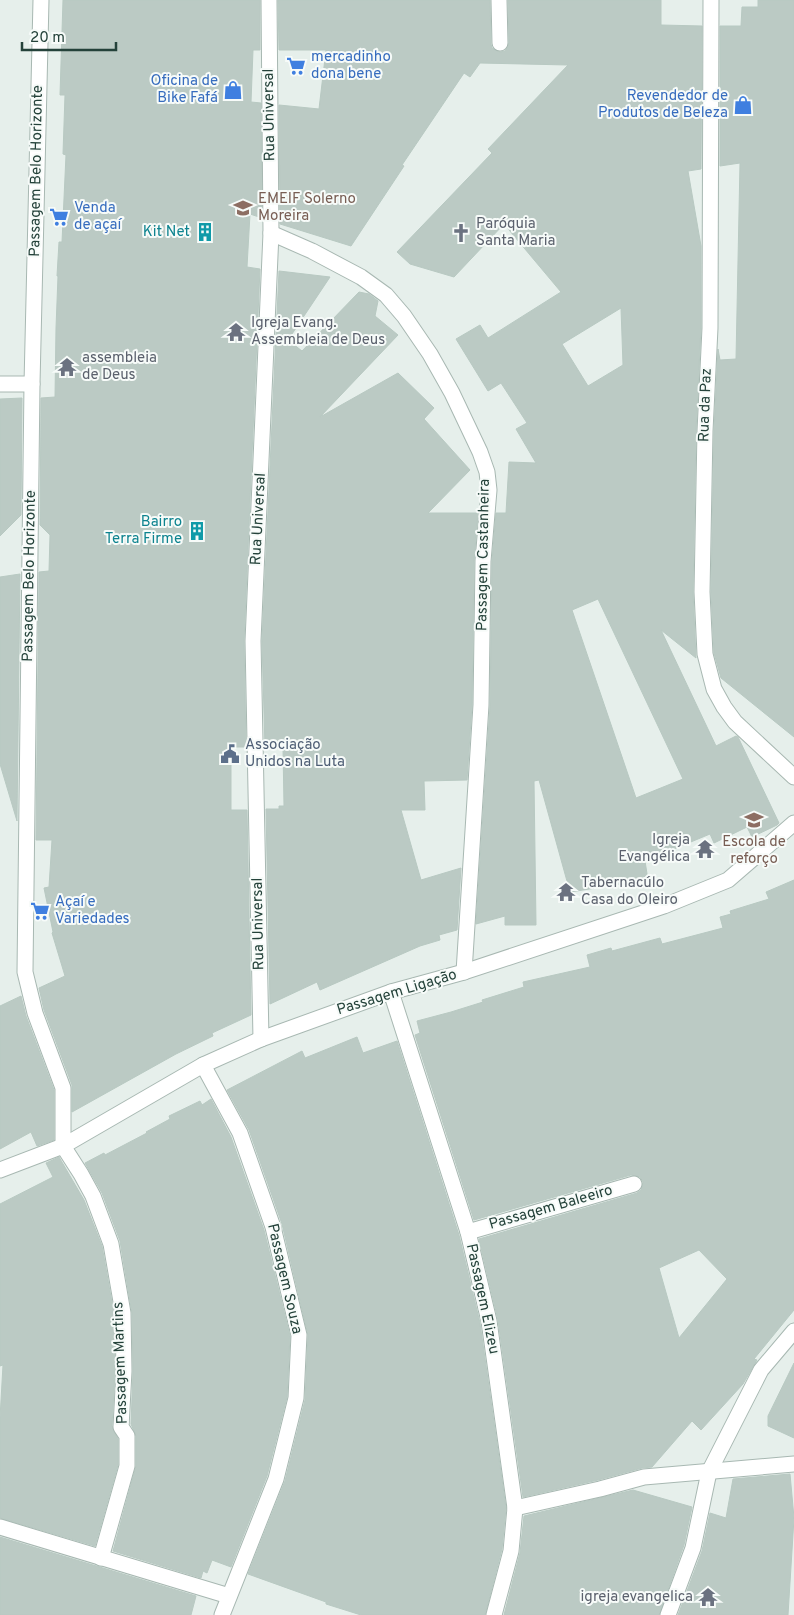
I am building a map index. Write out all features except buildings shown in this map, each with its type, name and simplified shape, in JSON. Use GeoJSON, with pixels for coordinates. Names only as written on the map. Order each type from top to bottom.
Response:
{"type":"FeatureCollection","features":[{"type":"Feature","properties":{"kind":"street","name":"Passagem Belo Horizonte"},"geometry":{"type":"LineString","coordinates":[[41,0],[32,384],[25,972],[35,1013],[63,1088],[63,1146]]}},
{"type":"Feature","properties":{"kind":"street","name":"Rua Universal"},"geometry":{"type":"LineString","coordinates":[[261,1039],[253,641],[271,233],[269,0]]}},
{"type":"Feature","properties":{"kind":"street"},"geometry":{"type":"LineString","coordinates":[[499,0],[500,43]]}},
{"type":"Feature","properties":{"kind":"street","name":"Rua da Paz"},"geometry":{"type":"LineString","coordinates":[[712,0],[710,328],[705,431],[702,592],[705,654],[714,690],[734,722],[794,777]]}},
{"type":"Feature","properties":{"kind":"street","name":"Passagem Castanheira"},"geometry":{"type":"LineString","coordinates":[[271,233],[312,251],[361,277],[386,295],[430,354],[452,393],[480,452],[487,472],[489,490],[484,561],[481,705],[464,972]]}},
{"type":"Feature","properties":{"kind":"street"},"geometry":{"type":"LineString","coordinates":[[0,384],[32,384]]}},
{"type":"Feature","properties":{"kind":"street","name":"Passagem Ligação"},"geometry":{"type":"LineString","coordinates":[[0,1170],[63,1146],[203,1065],[261,1039],[391,992],[464,972],[664,906],[728,880],[794,823]]}},
{"type":"Feature","properties":{"kind":"street","name":"Passagem Elizeu"},"geometry":{"type":"LineString","coordinates":[[391,992],[421,1080],[468,1232],[489,1321],[515,1508],[511,1551],[494,1615]]}},
{"type":"Feature","properties":{"kind":"street","name":"Passagem Souza"},"geometry":{"type":"LineString","coordinates":[[203,1065],[240,1133],[273,1227],[300,1336],[296,1398],[276,1479],[222,1615]]}},
{"type":"Feature","properties":{"kind":"street","name":"Passagem Martins"},"geometry":{"type":"LineString","coordinates":[[63,1146],[81,1174],[92,1196],[111,1244],[123,1313],[124,1371],[121,1427],[127,1436],[126,1466],[101,1558]]}},
{"type":"Feature","properties":{"kind":"street","name":"Passagem Baleeiro"},"geometry":{"type":"LineString","coordinates":[[468,1232],[634,1184]]}},
{"type":"Feature","properties":{"kind":"street"},"geometry":{"type":"LineString","coordinates":[[668,1615],[693,1548],[709,1472],[761,1370],[794,1331]]}},
{"type":"Feature","properties":{"kind":"street"},"geometry":{"type":"LineString","coordinates":[[515,1508],[644,1477],[794,1464]]}},
{"type":"Feature","properties":{"kind":"street"},"geometry":{"type":"LineString","coordinates":[[0,1528],[229,1596]]}},
{"type":"Feature","properties":{"kind":"place","name":"mercadinho dona bene"},"geometry":{"type":"Point","coordinates":[296,66]}},
{"type":"Feature","properties":{"kind":"place","name":"Oficina de Bike Fafá"},"geometry":{"type":"Point","coordinates":[233,90]}},
{"type":"Feature","properties":{"kind":"place","name":"Revendedor de Produtos de Beleza"},"geometry":{"type":"Point","coordinates":[743,105]}},
{"type":"Feature","properties":{"kind":"place","name":"EMEIF Solerno Moreira"},"geometry":{"type":"Point","coordinates":[243,208]}},
{"type":"Feature","properties":{"kind":"place","name":"Venda de açaí"},"geometry":{"type":"Point","coordinates":[59,217]}},
{"type":"Feature","properties":{"kind":"place","name":"Kit Net"},"geometry":{"type":"Point","coordinates":[205,232]}},
{"type":"Feature","properties":{"kind":"place","name":"Paróquia Santa Maria"},"geometry":{"type":"Point","coordinates":[461,233]}},
{"type":"Feature","properties":{"kind":"place","name":"Igreja Evang. Assembleia de Deus"},"geometry":{"type":"Point","coordinates":[236,332]}},
{"type":"Feature","properties":{"kind":"place","name":"assembleia de Deus"},"geometry":{"type":"Point","coordinates":[67,367]}},
{"type":"Feature","properties":{"kind":"place","name":"Bairro Terra Firme"},"geometry":{"type":"Point","coordinates":[197,531]}},
{"type":"Feature","properties":{"kind":"place","name":"Associação Unidos na Luta"},"geometry":{"type":"Point","coordinates":[230,754]}},
{"type":"Feature","properties":{"kind":"place","name":"Escola de reforço"},"geometry":{"type":"Point","coordinates":[754,820]}},
{"type":"Feature","properties":{"kind":"place","name":"Igreja Evangélica"},"geometry":{"type":"Point","coordinates":[705,849]}},
{"type":"Feature","properties":{"kind":"place","name":"Tabernacúlo Casa do Oleiro"},"geometry":{"type":"Point","coordinates":[566,892]}},
{"type":"Feature","properties":{"kind":"place","name":"Açaí e Variedades"},"geometry":{"type":"Point","coordinates":[40,911]}},
{"type":"Feature","properties":{"kind":"place","name":"igreja evangelica"},"geometry":{"type":"Point","coordinates":[708,1597]}}]}
